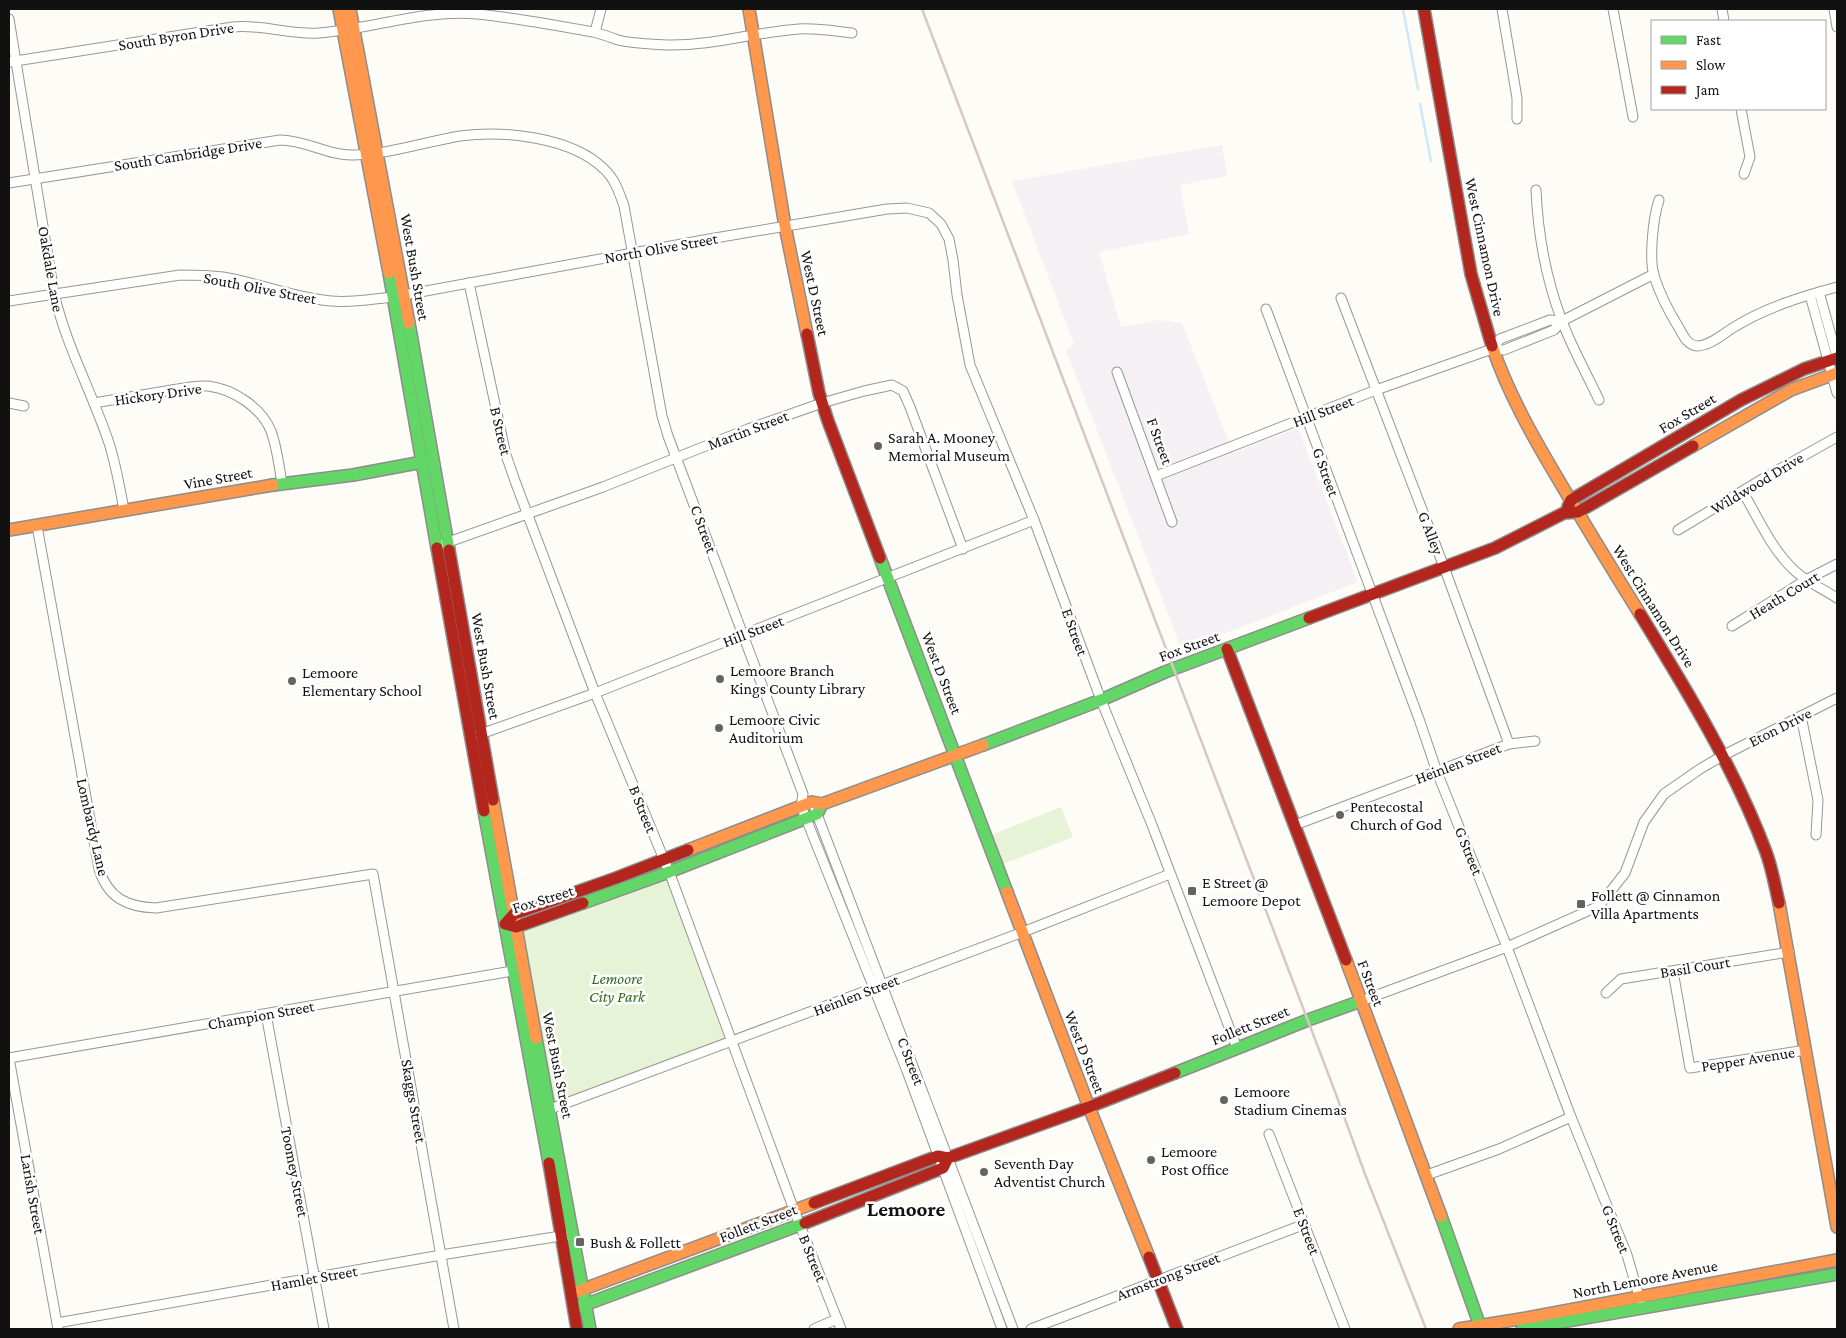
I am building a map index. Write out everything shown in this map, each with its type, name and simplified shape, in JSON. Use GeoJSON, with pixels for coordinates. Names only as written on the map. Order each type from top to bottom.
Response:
{"type":"FeatureCollection","features":[{"type":"Feature","properties":{"kind":"street","name":"West Bush Street"},"geometry":{"type":"LineString","coordinates":[[339,9],[349,30]]}},
{"type":"Feature","properties":{"kind":"street","name":"West Bush Street"},"geometry":{"type":"LineString","coordinates":[[350,9],[349,30],[427,461],[447,542],[514,914],[510,926]]}},
{"type":"Feature","properties":{"kind":"street"},"geometry":{"type":"LineString","coordinates":[[595,32],[601,9]]}},
{"type":"Feature","properties":{"kind":"street","name":"West D Street"},"geometry":{"type":"LineString","coordinates":[[749,9],[785,226],[822,402],[1089,1107],[1177,1329]]}},
{"type":"Feature","properties":{"kind":"street","name":"West Cinnamon Drive"},"geometry":{"type":"LineString","coordinates":[[1424,9],[1471,274],[1492,349],[1525,421],[1673,667],[1722,756],[1752,816],[1767,854],[1778,893],[1837,1227]]}},
{"type":"Feature","properties":{"kind":"street"},"geometry":{"type":"LineString","coordinates":[[1502,9],[1517,98],[1517,119]]}},
{"type":"Feature","properties":{"kind":"street"},"geometry":{"type":"LineString","coordinates":[[1613,9],[1633,117]]}},
{"type":"Feature","properties":{"kind":"street"},"geometry":{"type":"LineString","coordinates":[[1834,9],[1837,27]]}},
{"type":"Feature","properties":{"kind":"street","name":"South Byron Drive"},"geometry":{"type":"LineString","coordinates":[[12,61],[243,26],[267,27],[304,33],[349,30],[406,18],[474,14],[595,32],[620,40],[668,45],[707,43],[800,29],[823,29],[852,33]]}},
{"type":"Feature","properties":{"kind":"street","name":"Oakdale Lane"},"geometry":{"type":"LineString","coordinates":[[9,19],[12,61],[36,178],[54,293],[61,321],[109,443],[124,510]]}},
{"type":"Feature","properties":{"kind":"street"},"geometry":{"type":"LineString","coordinates":[[1741,110],[1750,157],[1744,174]]}},
{"type":"Feature","properties":{"kind":"street","name":"South Cambridge Drive"},"geometry":{"type":"LineString","coordinates":[[9,183],[280,140],[301,142],[342,155],[372,153],[460,136],[488,134],[517,135],[573,149],[597,163],[610,176],[616,185],[624,206],[632,253]]}},
{"type":"Feature","properties":{"kind":"street"},"geometry":{"type":"LineString","coordinates":[[1536,190],[1537,218],[1543,252],[1562,321],[1599,400]]}},
{"type":"Feature","properties":{"kind":"street"},"geometry":{"type":"LineString","coordinates":[[1658,200],[1653,227],[1654,274],[1673,319],[1687,341],[1696,346],[1714,340],[1766,310],[1837,287]]}},
{"type":"Feature","properties":{"kind":"street","name":"North Olive Street"},"geometry":{"type":"LineString","coordinates":[[398,296],[887,209],[907,208],[930,213]]}},
{"type":"Feature","properties":{"kind":"street","name":"E Street"},"geometry":{"type":"LineString","coordinates":[[930,213],[941,224],[951,246],[957,295],[970,365],[1034,520],[1101,700],[1238,1048]]}},
{"type":"Feature","properties":{"kind":"street","name":"C Street"},"geometry":{"type":"LineString","coordinates":[[632,253],[662,416],[743,634],[811,804],[907,1071],[1013,1329]]}},
{"type":"Feature","properties":{"kind":"street","name":"Hill Street"},"geometry":{"type":"LineString","coordinates":[[1156,476],[1376,390],[1492,349],[1504,350],[1554,330],[1562,321],[1654,274]]}},
{"type":"Feature","properties":{"kind":"street","name":"South Olive Street"},"geometry":{"type":"LineString","coordinates":[[9,301],[180,275],[224,277],[323,300],[353,302],[398,296]]}},
{"type":"Feature","properties":{"kind":"street","name":"B Street"},"geometry":{"type":"LineString","coordinates":[[469,283],[506,455],[596,693],[669,872],[794,1210],[841,1329]]}},
{"type":"Feature","properties":{"kind":"street"},"geometry":{"type":"LineString","coordinates":[[1819,292],[1834,358],[1837,393]]}},
{"type":"Feature","properties":{"kind":"street"},"geometry":{"type":"LineString","coordinates":[[1810,295],[1834,358]]}},
{"type":"Feature","properties":{"kind":"street","name":"G Alley"},"geometry":{"type":"LineString","coordinates":[[1341,298],[1444,567],[1509,744]]}},
{"type":"Feature","properties":{"kind":"street","name":"G Street"},"geometry":{"type":"LineString","coordinates":[[1266,309],[1437,772],[1507,947],[1571,1118],[1627,1255],[1640,1302]]}},
{"type":"Feature","properties":{"kind":"street","name":"Fox Street"},"geometry":{"type":"LineString","coordinates":[[1571,500],[1741,400],[1787,376],[1834,358]]}},
{"type":"Feature","properties":{"kind":"street","name":"F Street"},"geometry":{"type":"LineString","coordinates":[[1117,372],[1172,522]]}},
{"type":"Feature","properties":{"kind":"street","name":"Fox Street"},"geometry":{"type":"LineString","coordinates":[[514,914],[811,804],[956,756],[1101,700],[1165,672],[1495,548],[1564,513],[1578,512],[1791,390],[1835,374]]}},
{"type":"Feature","properties":{"kind":"street","name":"Hickory Drive"},"geometry":{"type":"LineString","coordinates":[[94,403],[190,387],[207,386],[225,390],[238,396],[255,409],[267,424],[276,448],[282,484]]}},
{"type":"Feature","properties":{"kind":"street","name":"Martin Street"},"geometry":{"type":"LineString","coordinates":[[436,546],[603,487],[822,402],[892,386],[903,391],[910,407],[962,549]]}},
{"type":"Feature","properties":{"kind":"street"},"geometry":{"type":"LineString","coordinates":[[9,403],[24,406]]}},
{"type":"Feature","properties":{"kind":"street","name":"Wildwood Drive"},"geometry":{"type":"LineString","coordinates":[[1678,530],[1777,470],[1837,437]]}},
{"type":"Feature","properties":{"kind":"street","name":"West Bush Street"},"geometry":{"type":"LineString","coordinates":[[427,461],[436,546],[470,738],[510,926],[577,1292],[585,1306],[590,1329]]}},
{"type":"Feature","properties":{"kind":"street","name":"Vine Street"},"geometry":{"type":"LineString","coordinates":[[9,530],[282,484],[353,475],[427,461]]}},
{"type":"Feature","properties":{"kind":"street"},"geometry":{"type":"LineString","coordinates":[[1743,492],[1772,542],[1787,562],[1806,580],[1837,598]]}},
{"type":"Feature","properties":{"kind":"street"},"geometry":{"type":"LineString","coordinates":[[1564,513],[1571,500]]}},
{"type":"Feature","properties":{"kind":"street","name":"Hill Street"},"geometry":{"type":"LineString","coordinates":[[470,738],[596,693],[1034,520]]}},
{"type":"Feature","properties":{"kind":"street","name":"Lombardy Lane"},"geometry":{"type":"LineString","coordinates":[[38,526],[99,869],[101,876],[113,893],[120,900],[133,905],[156,908],[373,874]]}},
{"type":"Feature","properties":{"kind":"street","name":"Heath Court"},"geometry":{"type":"LineString","coordinates":[[1732,626],[1806,580],[1837,564]]}},
{"type":"Feature","properties":{"kind":"street","name":"F Street"},"geometry":{"type":"LineString","coordinates":[[1227,649],[1427,1175],[1481,1328]]}},
{"type":"Feature","properties":{"kind":"street","name":"Eton Drive"},"geometry":{"type":"LineString","coordinates":[[1564,922],[1599,906],[1625,873],[1644,822],[1664,794],[1722,756],[1837,698]]}},
{"type":"Feature","properties":{"kind":"street"},"geometry":{"type":"LineString","coordinates":[[1801,716],[1818,800],[1816,835]]}},
{"type":"Feature","properties":{"kind":"street"},"geometry":{"type":"LineString","coordinates":[[1509,744],[1535,740]]}},
{"type":"Feature","properties":{"kind":"street","name":"Heinlen Street"},"geometry":{"type":"LineString","coordinates":[[1295,824],[1509,744]]}},
{"type":"Feature","properties":{"kind":"street","name":"Fox Street"},"geometry":{"type":"LineString","coordinates":[[510,926],[669,872],[805,818],[811,804]]}},
{"type":"Feature","properties":{"kind":"street","name":"C Street"},"geometry":{"type":"LineString","coordinates":[[805,818],[878,987]]}},
{"type":"Feature","properties":{"kind":"street","name":"Skaggs Street"},"geometry":{"type":"LineString","coordinates":[[373,874],[454,1329]]}},
{"type":"Feature","properties":{"kind":"street","name":"Heinlen Street"},"geometry":{"type":"LineString","coordinates":[[545,1111],[878,987],[1170,874]]}},
{"type":"Feature","properties":{"kind":"street","name":"Follett Street"},"geometry":{"type":"LineString","coordinates":[[577,1292],[794,1210],[943,1161],[1089,1107],[1308,1020],[1507,947],[1564,922]]}},
{"type":"Feature","properties":{"kind":"street","name":"Basil Court"},"geometry":{"type":"LineString","coordinates":[[1606,993],[1621,979],[1789,952]]}},
{"type":"Feature","properties":{"kind":"street","name":"Champion Street"},"geometry":{"type":"LineString","coordinates":[[9,1058],[518,970]]}},
{"type":"Feature","properties":{"kind":"street","name":"Pepper Avenue"},"geometry":{"type":"LineString","coordinates":[[1673,971],[1690,1068],[1806,1050]]}},
{"type":"Feature","properties":{"kind":"street","name":"Toomey Street"},"geometry":{"type":"LineString","coordinates":[[266,1014],[324,1329]]}},
{"type":"Feature","properties":{"kind":"street","name":"Larish Street"},"geometry":{"type":"LineString","coordinates":[[9,1058],[58,1326]]}},
{"type":"Feature","properties":{"kind":"street"},"geometry":{"type":"LineString","coordinates":[[1427,1175],[1499,1149],[1571,1118]]}},
{"type":"Feature","properties":{"kind":"street","name":"E Street"},"geometry":{"type":"LineString","coordinates":[[1269,1134],[1345,1329]]}},
{"type":"Feature","properties":{"kind":"street","name":"C Street"},"geometry":{"type":"LineString","coordinates":[[943,1161],[1002,1329]]}},
{"type":"Feature","properties":{"kind":"street","name":"Follett Street"},"geometry":{"type":"LineString","coordinates":[[573,1308],[585,1306],[800,1225],[943,1161]]}},
{"type":"Feature","properties":{"kind":"street","name":"Armstrong Street"},"geometry":{"type":"LineString","coordinates":[[1031,1329],[1304,1224]]}},
{"type":"Feature","properties":{"kind":"street","name":"Hamlet Street"},"geometry":{"type":"LineString","coordinates":[[58,1326],[441,1255],[566,1235]]}},
{"type":"Feature","properties":{"kind":"street","name":"North Lemoore Avenue"},"geometry":{"type":"LineString","coordinates":[[1522,1329],[1837,1260]]}},
{"type":"Feature","properties":{"kind":"street","name":"North Lemoore Avenue"},"geometry":{"type":"LineString","coordinates":[[1459,1329],[1481,1328],[1640,1302],[1837,1274]]}},
{"type":"Feature","properties":{"kind":"street","name":"West Bush Street"},"geometry":{"type":"LineString","coordinates":[[577,1292],[573,1308],[577,1329]]}},
{"type":"Feature","properties":{"kind":"street"},"geometry":{"type":"LineString","coordinates":[[814,1329],[837,1320]]}},
{"type":"Feature","properties":{"kind":"shaded area"},"geometry":{"type":"Polygon","coordinates":[[[1222,145],[1227,176],[1180,185],[1189,234],[1099,252],[1121,327],[1159,320],[1182,323],[1233,453],[1298,428],[1358,582],[1182,650],[1066,350],[1074,344],[1012,181],[1222,145]]]}},
{"type":"Feature","properties":{"kind":"green space"},"geometry":{"type":"Polygon","coordinates":[[[1061,807],[1073,837],[998,866],[986,837],[1061,807]]]}},
{"type":"Feature","properties":{"kind":"green space","name":"Lemoore City Park"},"geometry":{"type":"Polygon","coordinates":[[[669,872],[732,1040],[550,1108],[516,927],[669,872]]]}},
{"type":"Feature","properties":{"kind":"waterway"},"geometry":{"type":"LineString","coordinates":[[1403,9],[1418,89]]}},
{"type":"Feature","properties":{"kind":"waterway"},"geometry":{"type":"LineString","coordinates":[[1420,104],[1431,161]]}},
{"type":"Feature","properties":{"kind":"railway"},"geometry":{"type":"LineString","coordinates":[[922,9],[1365,1174],[1426,1329]]}},
{"type":"Feature","properties":{"kind":"traffic: fast"},"geometry":{"type":"LineString","coordinates":[[389,273],[437,548]]}},
{"type":"Feature","properties":{"kind":"traffic: fast"},"geometry":{"type":"LineString","coordinates":[[409,323],[449,550]]}},
{"type":"Feature","properties":{"kind":"traffic: fast"},"geometry":{"type":"LineString","coordinates":[[273,485],[353,475],[428,461]]}},
{"type":"Feature","properties":{"kind":"traffic: fast"},"geometry":{"type":"LineString","coordinates":[[880,558],[1007,892]]}},
{"type":"Feature","properties":{"kind":"traffic: fast"},"geometry":{"type":"LineString","coordinates":[[983,745],[1101,700],[1165,672],[1309,618]]}},
{"type":"Feature","properties":{"kind":"traffic: fast"},"geometry":{"type":"LineString","coordinates":[[583,903],[669,872],[817,814],[822,804]]}},
{"type":"Feature","properties":{"kind":"traffic: fast"},"geometry":{"type":"LineString","coordinates":[[484,811],[549,1163]]}},
{"type":"Feature","properties":{"kind":"traffic: fast"},"geometry":{"type":"LineString","coordinates":[[1175,1073],[1361,1001]]}},
{"type":"Feature","properties":{"kind":"traffic: fast"},"geometry":{"type":"LineString","coordinates":[[536,1038],[590,1329]]}},
{"type":"Feature","properties":{"kind":"traffic: fast"},"geometry":{"type":"LineString","coordinates":[[1441,1216],[1481,1329]]}},
{"type":"Feature","properties":{"kind":"traffic: fast"},"geometry":{"type":"LineString","coordinates":[[579,1307],[805,1223]]}},
{"type":"Feature","properties":{"kind":"traffic: fast"},"geometry":{"type":"LineString","coordinates":[[1522,1329],[1837,1274]]}},
{"type":"Feature","properties":{"kind":"traffic: slow"},"geometry":{"type":"LineString","coordinates":[[339,9],[389,273]]}},
{"type":"Feature","properties":{"kind":"traffic: slow"},"geometry":{"type":"LineString","coordinates":[[350,9],[409,323]]}},
{"type":"Feature","properties":{"kind":"traffic: slow"},"geometry":{"type":"LineString","coordinates":[[749,9],[785,226],[807,334]]}},
{"type":"Feature","properties":{"kind":"traffic: slow"},"geometry":{"type":"LineString","coordinates":[[1492,346],[1513,398],[1530,431],[1640,614]]}},
{"type":"Feature","properties":{"kind":"traffic: slow"},"geometry":{"type":"LineString","coordinates":[[1693,446],[1791,390],[1837,373]]}},
{"type":"Feature","properties":{"kind":"traffic: slow"},"geometry":{"type":"LineString","coordinates":[[9,530],[273,485]]}},
{"type":"Feature","properties":{"kind":"traffic: slow"},"geometry":{"type":"LineString","coordinates":[[688,850],[812,802],[822,804],[983,745]]}},
{"type":"Feature","properties":{"kind":"traffic: slow"},"geometry":{"type":"LineString","coordinates":[[493,800],[536,1038]]}},
{"type":"Feature","properties":{"kind":"traffic: slow"},"geometry":{"type":"LineString","coordinates":[[1007,892],[1089,1107],[1149,1257]]}},
{"type":"Feature","properties":{"kind":"traffic: slow"},"geometry":{"type":"LineString","coordinates":[[1779,903],[1837,1227]]}},
{"type":"Feature","properties":{"kind":"traffic: slow"},"geometry":{"type":"LineString","coordinates":[[1346,960],[1441,1216]]}},
{"type":"Feature","properties":{"kind":"traffic: slow"},"geometry":{"type":"LineString","coordinates":[[576,1292],[814,1203]]}},
{"type":"Feature","properties":{"kind":"traffic: slow"},"geometry":{"type":"LineString","coordinates":[[1459,1329],[1837,1260]]}},
{"type":"Feature","properties":{"kind":"traffic: jam"},"geometry":{"type":"LineString","coordinates":[[1424,9],[1471,274],[1492,346]]}},
{"type":"Feature","properties":{"kind":"traffic: jam"},"geometry":{"type":"LineString","coordinates":[[807,334],[819,393],[828,421],[880,558]]}},
{"type":"Feature","properties":{"kind":"traffic: jam"},"geometry":{"type":"LineString","coordinates":[[1568,507],[1571,500],[1741,400],[1804,369],[1837,358]]}},
{"type":"Feature","properties":{"kind":"traffic: jam"},"geometry":{"type":"LineString","coordinates":[[1309,618],[1495,548],[1564,513],[1578,512],[1693,446]]}},
{"type":"Feature","properties":{"kind":"traffic: jam"},"geometry":{"type":"LineString","coordinates":[[437,548],[484,811]]}},
{"type":"Feature","properties":{"kind":"traffic: jam"},"geometry":{"type":"LineString","coordinates":[[449,550],[493,800]]}},
{"type":"Feature","properties":{"kind":"traffic: jam"},"geometry":{"type":"LineString","coordinates":[[1640,614],[1692,700],[1740,790],[1766,852],[1779,903]]}},
{"type":"Feature","properties":{"kind":"traffic: jam"},"geometry":{"type":"LineString","coordinates":[[1227,649],[1346,960]]}},
{"type":"Feature","properties":{"kind":"traffic: jam"},"geometry":{"type":"LineString","coordinates":[[583,903],[516,927],[505,924],[514,914],[688,850]]}},
{"type":"Feature","properties":{"kind":"traffic: jam"},"geometry":{"type":"LineString","coordinates":[[805,1223],[943,1168],[948,1158],[1089,1107],[1175,1073]]}},
{"type":"Feature","properties":{"kind":"traffic: jam"},"geometry":{"type":"LineString","coordinates":[[814,1203],[938,1156],[948,1158]]}},
{"type":"Feature","properties":{"kind":"traffic: jam"},"geometry":{"type":"LineString","coordinates":[[549,1163],[577,1329]]}},
{"type":"Feature","properties":{"kind":"traffic: jam"},"geometry":{"type":"LineString","coordinates":[[1149,1257],[1177,1329]]}},
{"type":"Feature","properties":{"kind":"place","name":"Sarah A. Mooney Memorial Museum"},"geometry":{"type":"Point","coordinates":[878,446]}},
{"type":"Feature","properties":{"kind":"place","name":"Lemoore Branch Kings County Library"},"geometry":{"type":"Point","coordinates":[720,679]}},
{"type":"Feature","properties":{"kind":"place","name":"Lemoore Elementary School"},"geometry":{"type":"Point","coordinates":[292,681]}},
{"type":"Feature","properties":{"kind":"place","name":"Lemoore Civic Auditorium"},"geometry":{"type":"Point","coordinates":[719,728]}},
{"type":"Feature","properties":{"kind":"place","name":"Pentecostal Church of God"},"geometry":{"type":"Point","coordinates":[1340,815]}},
{"type":"Feature","properties":{"kind":"place","name":"E Street @ Lemoore Depot"},"geometry":{"type":"Point","coordinates":[1192,891]}},
{"type":"Feature","properties":{"kind":"place","name":"Follett @ Cinnamon Villa Apartments"},"geometry":{"type":"Point","coordinates":[1581,904]}},
{"type":"Feature","properties":{"kind":"place","name":"Lemoore Stadium Cinemas"},"geometry":{"type":"Point","coordinates":[1224,1100]}},
{"type":"Feature","properties":{"kind":"place","name":"Lemoore Post Office"},"geometry":{"type":"Point","coordinates":[1151,1160]}},
{"type":"Feature","properties":{"kind":"place","name":"Seventh Day Adventist Church"},"geometry":{"type":"Point","coordinates":[984,1172]}},
{"type":"Feature","properties":{"kind":"place","name":"Bush & Follett"},"geometry":{"type":"Point","coordinates":[580,1242]}},
{"type":"Feature","properties":{"kind":"district","name":"Lemoore"},"geometry":{"type":"Point","coordinates":[906,1209]}}]}
